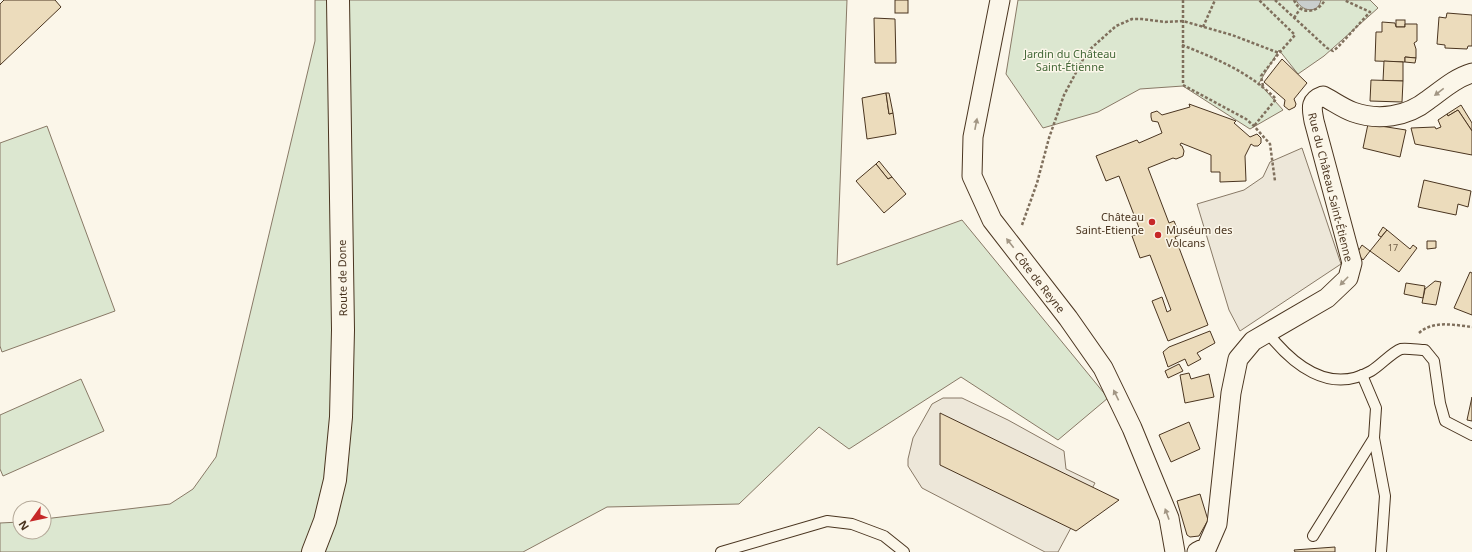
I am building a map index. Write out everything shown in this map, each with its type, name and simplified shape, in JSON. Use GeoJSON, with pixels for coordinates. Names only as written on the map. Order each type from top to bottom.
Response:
{"type":"FeatureCollection","features":[{"type":"Feature","properties":{"kind":"street","name":"Route de Done"},"geometry":{"type":"LineString","coordinates":[[312,552],[325,521],[335,480],[342,417],[343,330],[338,0]]}},
{"type":"Feature","properties":{"kind":"street","name":"Côte de Reyne"},"geometry":{"type":"LineString","coordinates":[[1000,0],[973,137],[972,176],[992,220],[1068,318],[1103,368],[1132,428],[1169,518],[1175,552]]}},
{"type":"Feature","properties":{"kind":"street","name":"Rue du Château Saint-Étienne"},"geometry":{"type":"LineString","coordinates":[[1197,552],[1206,547],[1217,524],[1231,393],[1238,359],[1253,341],[1326,298],[1348,278],[1352,263],[1314,121],[1312,109],[1313,102],[1317,98],[1323,96],[1351,111],[1364,115],[1383,117],[1401,115],[1422,105],[1453,81],[1464,75],[1472,73]]}},
{"type":"Feature","properties":{"kind":"lane"},"geometry":{"type":"LineString","coordinates":[[1267,332],[1278,346],[1304,368],[1327,379],[1348,380],[1371,372],[1401,349],[1425,350],[1434,361],[1440,403],[1445,421],[1472,435]]}},
{"type":"Feature","properties":{"kind":"lane"},"geometry":{"type":"LineString","coordinates":[[1362,374],[1376,408],[1374,438],[1385,496],[1381,552]]}},
{"type":"Feature","properties":{"kind":"lane"},"geometry":{"type":"LineString","coordinates":[[1313,536],[1374,438]]}},
{"type":"Feature","properties":{"kind":"lane"},"geometry":{"type":"LineString","coordinates":[[721,552],[827,521],[852,524],[884,536],[904,552]]}},
{"type":"Feature","properties":{"kind":"path"},"geometry":{"type":"LineString","coordinates":[[1183,0],[1183,85],[1246,119],[1254,126],[1270,144],[1275,181]]}},
{"type":"Feature","properties":{"kind":"path"},"geometry":{"type":"LineString","coordinates":[[1203,27],[1215,0]]}},
{"type":"Feature","properties":{"kind":"path"},"geometry":{"type":"LineString","coordinates":[[1259,0],[1295,35],[1261,76],[1263,86]]}},
{"type":"Feature","properties":{"kind":"path"},"geometry":{"type":"LineString","coordinates":[[1275,0],[1327,48],[1333,51],[1370,12],[1344,0]]}},
{"type":"Feature","properties":{"kind":"path"},"geometry":{"type":"LineString","coordinates":[[1294,0],[1296,6],[1306,11],[1312,11],[1318,8],[1325,0]]}},
{"type":"Feature","properties":{"kind":"path"},"geometry":{"type":"LineString","coordinates":[[1294,18],[1300,9]]}},
{"type":"Feature","properties":{"kind":"path"},"geometry":{"type":"LineString","coordinates":[[1016,250],[1021,228],[1037,183],[1049,138],[1064,94],[1087,52],[1116,26],[1132,19],[1165,22],[1183,21],[1232,35],[1279,53]]}},
{"type":"Feature","properties":{"kind":"path"},"geometry":{"type":"LineString","coordinates":[[1182,45],[1220,60],[1263,86],[1276,99],[1254,126]]}},
{"type":"Feature","properties":{"kind":"path"},"geometry":{"type":"LineString","coordinates":[[1401,349],[1421,331],[1440,324],[1472,327]]}},
{"type":"Feature","properties":{"kind":"green space"},"geometry":{"type":"Polygon","coordinates":[[[315,0],[847,0],[837,265],[962,220],[1108,398],[1058,440],[961,377],[849,449],[819,427],[739,504],[607,507],[523,552],[0,552],[0,523],[12,522],[12,540],[52,540],[52,518],[170,504],[193,489],[216,457],[315,41],[315,0]]]}},
{"type":"Feature","properties":{"kind":"green space","name":"Jardin du Château Saint-Étienne"},"geometry":{"type":"Polygon","coordinates":[[[1018,0],[1370,0],[1378,8],[1324,56],[1298,74],[1279,50],[1259,83],[1283,110],[1250,129],[1183,86],[1140,89],[1098,112],[1043,128],[1006,74],[1018,0]]]}},
{"type":"Feature","properties":{"kind":"green space"},"geometry":{"type":"Polygon","coordinates":[[[47,126],[115,311],[2,352],[0,346],[0,143],[47,126]]]}},
{"type":"Feature","properties":{"kind":"green space"},"geometry":{"type":"Polygon","coordinates":[[[81,379],[104,431],[3,476],[0,469],[0,415],[81,379]]]}},
{"type":"Feature","properties":{"kind":"shaded area"},"geometry":{"type":"Polygon","coordinates":[[[1296,0],[1321,0],[1317,8],[1309,10],[1298,4],[1296,0]]]}},
{"type":"Feature","properties":{"kind":"shaded area"},"geometry":{"type":"Polygon","coordinates":[[[1302,148],[1341,264],[1240,331],[1229,310],[1197,204],[1244,190],[1263,177],[1270,162],[1302,148]]]}},
{"type":"Feature","properties":{"kind":"shaded area"},"geometry":{"type":"Polygon","coordinates":[[[943,398],[962,398],[1008,420],[1064,451],[1066,469],[1095,483],[1058,552],[1045,552],[922,488],[908,466],[908,459],[913,438],[932,404],[943,398]]]}},
{"type":"Feature","properties":{"kind":"building"},"geometry":{"type":"Polygon","coordinates":[[[4,0],[55,0],[61,7],[0,65],[0,4],[4,0]]]}},
{"type":"Feature","properties":{"kind":"building"},"geometry":{"type":"Polygon","coordinates":[[[895,0],[908,0],[908,13],[895,13],[895,0]]]}},
{"type":"Feature","properties":{"kind":"building"},"geometry":{"type":"Polygon","coordinates":[[[1447,13],[1472,15],[1472,46],[1468,46],[1467,49],[1445,48],[1445,45],[1437,44],[1439,17],[1446,18],[1447,13]]]}},
{"type":"Feature","properties":{"kind":"building"},"geometry":{"type":"Polygon","coordinates":[[[874,18],[895,19],[896,63],[875,63],[874,18]]]}},
{"type":"Feature","properties":{"kind":"building"},"geometry":{"type":"Polygon","coordinates":[[[1396,20],[1405,20],[1405,27],[1396,27],[1396,20]]]}},
{"type":"Feature","properties":{"kind":"building"},"geometry":{"type":"Polygon","coordinates":[[[1382,22],[1395,23],[1396,27],[1405,27],[1405,24],[1417,24],[1417,41],[1414,43],[1416,58],[1405,57],[1405,62],[1375,61],[1376,32],[1382,32],[1382,22]]]}},
{"type":"Feature","properties":{"kind":"building"},"geometry":{"type":"Polygon","coordinates":[[[1405,57],[1416,58],[1415,63],[1405,62],[1405,57]]]}},
{"type":"Feature","properties":{"kind":"building"},"geometry":{"type":"Polygon","coordinates":[[[1282,59],[1307,83],[1294,99],[1296,104],[1295,107],[1289,110],[1284,106],[1285,100],[1264,82],[1282,59]]]}},
{"type":"Feature","properties":{"kind":"building"},"geometry":{"type":"Polygon","coordinates":[[[1384,61],[1403,62],[1403,81],[1383,81],[1384,61]]]}},
{"type":"Feature","properties":{"kind":"building"},"geometry":{"type":"Polygon","coordinates":[[[1371,80],[1403,81],[1402,102],[1370,101],[1371,80]]]}},
{"type":"Feature","properties":{"kind":"building"},"geometry":{"type":"Polygon","coordinates":[[[886,93],[889,114],[893,113],[896,134],[867,139],[862,98],[886,93]]]}},
{"type":"Feature","properties":{"kind":"building"},"geometry":{"type":"Polygon","coordinates":[[[886,93],[889,93],[893,113],[889,114],[886,93]]]}},
{"type":"Feature","properties":{"kind":"building","name":"Château Saint-Etienne"},"geometry":{"type":"Polygon","coordinates":[[[1189,104],[1236,121],[1234,123],[1250,137],[1257,134],[1261,138],[1261,143],[1258,146],[1251,144],[1245,156],[1246,181],[1220,182],[1220,172],[1211,172],[1211,155],[1181,143],[1180,145],[1184,151],[1183,156],[1176,159],[1173,158],[1148,168],[1169,223],[1174,221],[1180,235],[1175,237],[1208,325],[1168,341],[1152,301],[1162,297],[1167,312],[1171,310],[1150,255],[1140,258],[1132,236],[1141,233],[1119,176],[1106,181],[1096,156],[1137,140],[1139,143],[1162,133],[1158,122],[1152,121],[1151,113],[1157,111],[1162,115],[1190,107],[1189,104]]]}},
{"type":"Feature","properties":{"kind":"building"},"geometry":{"type":"Polygon","coordinates":[[[1461,105],[1472,123],[1472,131],[1458,110],[1448,116],[1447,114],[1461,105]]]}},
{"type":"Feature","properties":{"kind":"building"},"geometry":{"type":"Polygon","coordinates":[[[1458,110],[1472,131],[1472,155],[1415,144],[1411,128],[1435,127],[1436,129],[1441,127],[1438,120],[1447,114],[1448,116],[1458,110]]]}},
{"type":"Feature","properties":{"kind":"building"},"geometry":{"type":"Polygon","coordinates":[[[1368,124],[1406,130],[1400,157],[1363,148],[1368,124]]]}},
{"type":"Feature","properties":{"kind":"building"},"geometry":{"type":"Polygon","coordinates":[[[879,161],[892,177],[888,179],[876,164],[879,161]]]}},
{"type":"Feature","properties":{"kind":"building"},"geometry":{"type":"Polygon","coordinates":[[[876,164],[888,179],[892,177],[906,194],[884,213],[856,181],[876,164]]]}},
{"type":"Feature","properties":{"kind":"building"},"geometry":{"type":"Polygon","coordinates":[[[1424,180],[1471,191],[1468,207],[1458,204],[1456,215],[1418,207],[1424,180]]]}},
{"type":"Feature","properties":{"kind":"building"},"geometry":{"type":"Polygon","coordinates":[[[1383,227],[1387,230],[1381,237],[1378,235],[1383,227]]]}},
{"type":"Feature","properties":{"kind":"building"},"geometry":{"type":"Polygon","coordinates":[[[1387,230],[1410,249],[1413,245],[1417,248],[1399,272],[1370,251],[1387,230]]]}},
{"type":"Feature","properties":{"kind":"building"},"geometry":{"type":"Polygon","coordinates":[[[1427,241],[1436,241],[1436,248],[1427,249],[1427,241]]]}},
{"type":"Feature","properties":{"kind":"building"},"geometry":{"type":"Polygon","coordinates":[[[1362,245],[1370,251],[1363,260],[1357,253],[1362,245]]]}},
{"type":"Feature","properties":{"kind":"building"},"geometry":{"type":"Polygon","coordinates":[[[1470,272],[1472,273],[1472,315],[1454,308],[1470,272]]]}},
{"type":"Feature","properties":{"kind":"building"},"geometry":{"type":"Polygon","coordinates":[[[1435,281],[1441,282],[1436,305],[1422,303],[1425,289],[1435,281]]]}},
{"type":"Feature","properties":{"kind":"building"},"geometry":{"type":"Polygon","coordinates":[[[1406,283],[1425,286],[1423,298],[1404,294],[1406,283]]]}},
{"type":"Feature","properties":{"kind":"building"},"geometry":{"type":"Polygon","coordinates":[[[1210,331],[1215,343],[1197,353],[1201,359],[1188,366],[1185,359],[1168,367],[1163,352],[1169,347],[1210,331]]]}},
{"type":"Feature","properties":{"kind":"building"},"geometry":{"type":"Polygon","coordinates":[[[1179,364],[1183,371],[1168,378],[1165,371],[1179,364]]]}},
{"type":"Feature","properties":{"kind":"building"},"geometry":{"type":"Polygon","coordinates":[[[1189,373],[1191,379],[1209,374],[1214,397],[1185,403],[1180,375],[1189,373]]]}},
{"type":"Feature","properties":{"kind":"building"},"geometry":{"type":"Polygon","coordinates":[[[1472,397],[1472,421],[1467,420],[1472,397]]]}},
{"type":"Feature","properties":{"kind":"building"},"geometry":{"type":"Polygon","coordinates":[[[940,413],[1119,500],[1076,531],[940,465],[940,413]]]}},
{"type":"Feature","properties":{"kind":"building"},"geometry":{"type":"Polygon","coordinates":[[[1189,422],[1200,449],[1171,462],[1159,435],[1189,422]]]}},
{"type":"Feature","properties":{"kind":"building"},"geometry":{"type":"Polygon","coordinates":[[[1200,494],[1208,520],[1199,536],[1190,537],[1187,535],[1177,501],[1200,494]]]}},
{"type":"Feature","properties":{"kind":"building"},"geometry":{"type":"Polygon","coordinates":[[[1335,547],[1335,552],[1295,552],[1294,550],[1335,547]]]}},
{"type":"Feature","properties":{"kind":"place","name":"Château Saint-Etienne"},"geometry":{"type":"Point","coordinates":[1152,222]}},
{"type":"Feature","properties":{"kind":"place","name":"Muséum des Volcans"},"geometry":{"type":"Point","coordinates":[1158,235]}}]}
